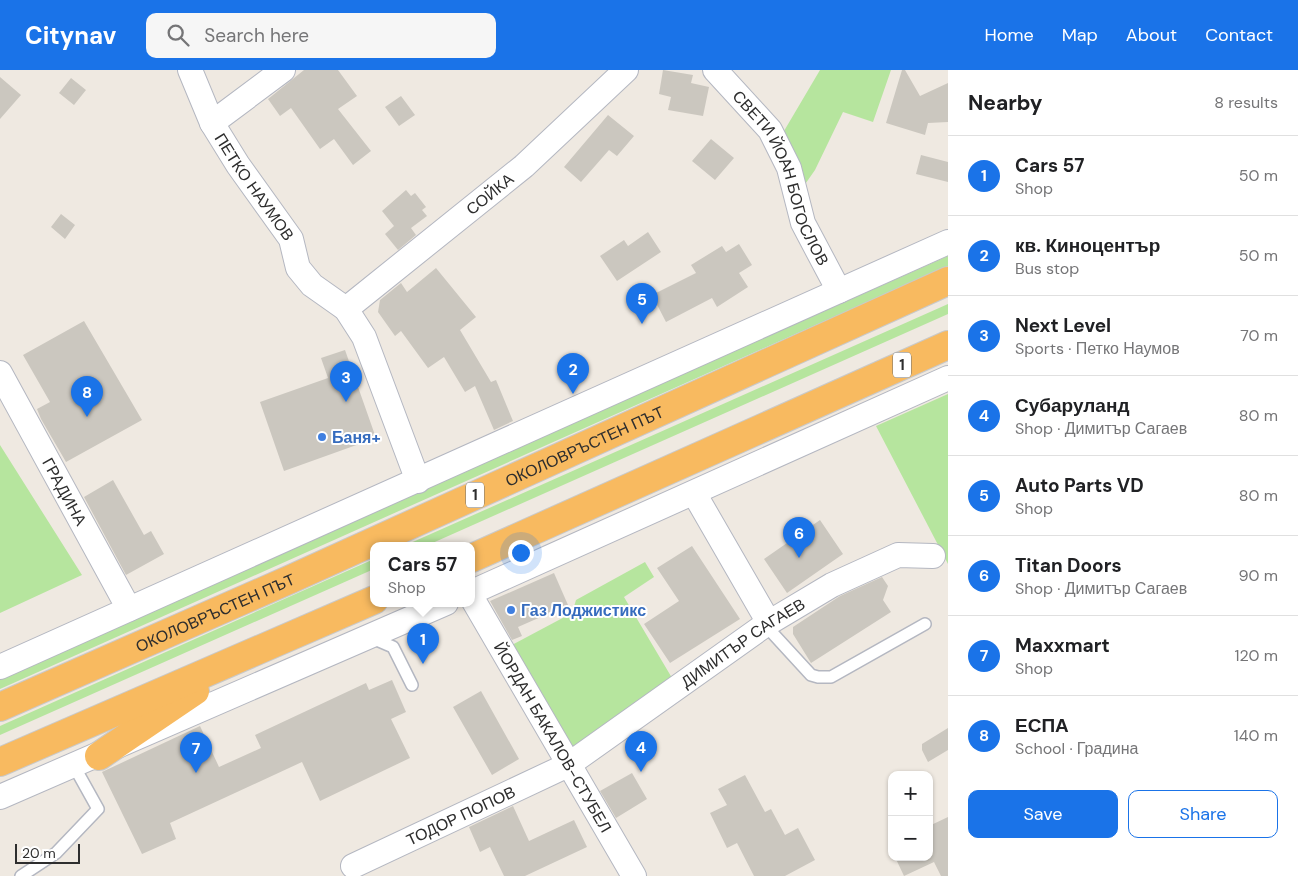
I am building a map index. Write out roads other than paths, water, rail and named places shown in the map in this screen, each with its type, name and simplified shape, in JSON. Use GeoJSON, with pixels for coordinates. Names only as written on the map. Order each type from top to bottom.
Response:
{"type":"FeatureCollection","features":[{"type":"Feature","properties":{"kind":"highway","name":"ОКОЛОВРЪСТЕН ПЪТ"},"geometry":{"type":"LineString","coordinates":[[373,542],[948,281]]}},
{"type":"Feature","properties":{"kind":"highway","name":"1"},"geometry":{"type":"LineString","coordinates":[[475,557],[948,345]]}},
{"type":"Feature","properties":{"kind":"highway"},"geometry":{"type":"LineString","coordinates":[[856,385],[948,366]]}},
{"type":"Feature","properties":{"kind":"highway","name":"ОКОЛОВРЪСТЕН ПЪТ"},"geometry":{"type":"LineString","coordinates":[[0,707],[370,543]]}},
{"type":"Feature","properties":{"kind":"highway"},"geometry":{"type":"LineString","coordinates":[[0,762],[370,602]]}},
{"type":"Feature","properties":{"kind":"highway"},"geometry":{"type":"LineString","coordinates":[[99,756],[253,652]]}},
{"type":"Feature","properties":{"kind":"street","name":"ПЕТКО НАУМОВ"},"geometry":{"type":"LineString","coordinates":[[190,70],[212,122],[238,165],[291,240],[298,268],[312,285],[346,309],[364,337],[418,481]]}},
{"type":"Feature","properties":{"kind":"street"},"geometry":{"type":"LineString","coordinates":[[212,122],[283,70]]}},
{"type":"Feature","properties":{"kind":"street","name":"СОЙКА"},"geometry":{"type":"LineString","coordinates":[[346,309],[524,166],[626,70]]}},
{"type":"Feature","properties":{"kind":"street","name":"СВЕТИ ЙОАН БОГОСЛОВ"},"geometry":{"type":"LineString","coordinates":[[715,70],[770,130],[789,168],[803,223],[838,291]]}},
{"type":"Feature","properties":{"kind":"street"},"geometry":{"type":"LineString","coordinates":[[0,667],[948,242]]}},
{"type":"Feature","properties":{"kind":"street","name":"ГРАДИНА"},"geometry":{"type":"LineString","coordinates":[[0,373],[129,609]]}},
{"type":"Feature","properties":{"kind":"street"},"geometry":{"type":"LineString","coordinates":[[475,591],[948,378]]}},
{"type":"Feature","properties":{"kind":"street"},"geometry":{"type":"LineString","coordinates":[[694,493],[765,616],[765,625]]}},
{"type":"Feature","properties":{"kind":"street","name":"ДИМИТЪР САГАЕВ"},"geometry":{"type":"LineString","coordinates":[[568,765],[765,625],[832,585],[898,554],[933,556]]}},
{"type":"Feature","properties":{"kind":"street","name":"ЙОРДАН БАКАЛОВ-СТУБЕЛ"},"geometry":{"type":"LineString","coordinates":[[475,603],[634,876]]}},
{"type":"Feature","properties":{"kind":"street"},"geometry":{"type":"LineString","coordinates":[[0,798],[437,607]]}},
{"type":"Feature","properties":{"kind":"street","name":"ТОДОР ПОПОВ"},"geometry":{"type":"LineString","coordinates":[[353,866],[568,765]]}},
{"type":"Feature","properties":{"kind":"lane"},"geometry":{"type":"LineString","coordinates":[[765,625],[811,675],[831,677],[925,624]]}},
{"type":"Feature","properties":{"kind":"lane"},"geometry":{"type":"LineString","coordinates":[[368,637],[393,646],[412,684]]}},
{"type":"Feature","properties":{"kind":"lane"},"geometry":{"type":"LineString","coordinates":[[21,876],[56,853],[98,809],[74,766]]}},
{"type":"Feature","properties":{"kind":"place","name":"Auto Parts VD"},"geometry":{"type":"Point","coordinates":[642,324]}},
{"type":"Feature","properties":{"kind":"place","name":"кв. Киноцентър"},"geometry":{"type":"Point","coordinates":[573,394]}},
{"type":"Feature","properties":{"kind":"place","name":"Next Level"},"geometry":{"type":"Point","coordinates":[346,402]}},
{"type":"Feature","properties":{"kind":"place","name":"ЕСПА"},"geometry":{"type":"Point","coordinates":[87,417]}},
{"type":"Feature","properties":{"kind":"place","name":"Баня+"},"geometry":{"type":"Point","coordinates":[322,437]}},
{"type":"Feature","properties":{"kind":"place","name":"Titan Doors"},"geometry":{"type":"Point","coordinates":[799,558]}},
{"type":"Feature","properties":{"kind":"place","name":"Газ Лоджистикс"},"geometry":{"type":"Point","coordinates":[511,610]}},
{"type":"Feature","properties":{"kind":"place","name":"Cars 57"},"geometry":{"type":"Point","coordinates":[423,664]}},
{"type":"Feature","properties":{"kind":"place","name":"Субаруланд"},"geometry":{"type":"Point","coordinates":[641,772]}},
{"type":"Feature","properties":{"kind":"place","name":"Maxxmart"},"geometry":{"type":"Point","coordinates":[196,773]}}]}
